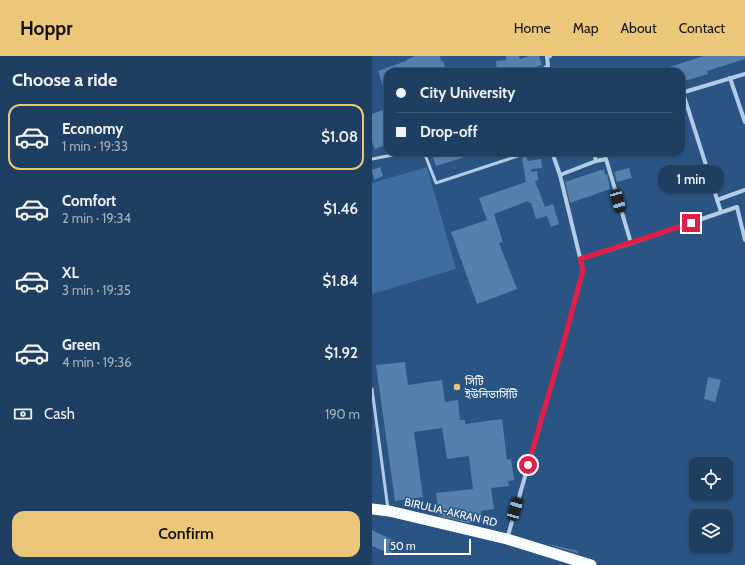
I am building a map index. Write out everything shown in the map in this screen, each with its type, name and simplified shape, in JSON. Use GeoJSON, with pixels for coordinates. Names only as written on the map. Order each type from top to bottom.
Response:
{"type":"FeatureCollection","features":[{"type":"Feature","properties":{"kind":"highway","name":"BIRULIA-AKRAN RD"},"geometry":{"type":"LineString","coordinates":[[372,509],[389,511],[507,539],[591,565]]}},
{"type":"Feature","properties":{"kind":"street"},"geometry":{"type":"LineString","coordinates":[[545,68],[548,66],[547,57],[550,56]]}},
{"type":"Feature","properties":{"kind":"street"},"geometry":{"type":"LineString","coordinates":[[685,92],[745,74]]}},
{"type":"Feature","properties":{"kind":"street"},"geometry":{"type":"LineString","coordinates":[[730,78],[745,122]]}},
{"type":"Feature","properties":{"kind":"street"},"geometry":{"type":"LineString","coordinates":[[685,102],[721,212]]}},
{"type":"Feature","properties":{"kind":"street"},"geometry":{"type":"LineString","coordinates":[[507,539],[583,270],[560,175],[553,156]]}},
{"type":"Feature","properties":{"kind":"street"},"geometry":{"type":"LineString","coordinates":[[595,156],[596,161]]}},
{"type":"Feature","properties":{"kind":"street"},"geometry":{"type":"LineString","coordinates":[[560,175],[596,161],[606,159],[631,243]]}},
{"type":"Feature","properties":{"kind":"street"},"geometry":{"type":"LineString","coordinates":[[717,200],[745,190]]}},
{"type":"Feature","properties":{"kind":"street"},"geometry":{"type":"LineString","coordinates":[[580,259],[737,207],[745,240]]}},
{"type":"Feature","properties":{"kind":"lane"},"geometry":{"type":"LineString","coordinates":[[372,159],[387,156]]}},
{"type":"Feature","properties":{"kind":"lane"},"geometry":{"type":"LineString","coordinates":[[426,156],[436,183],[518,156]]}},
{"type":"Feature","properties":{"kind":"lane"},"geometry":{"type":"LineString","coordinates":[[372,389],[389,511]]}},
{"type":"Feature","properties":{"kind":"shaded area"},"geometry":{"type":"Polygon","coordinates":[[[427,167],[456,269],[372,294],[372,183],[427,167]]]}},
{"type":"Feature","properties":{"kind":"building"},"geometry":{"type":"Polygon","coordinates":[[[415,56],[440,56],[441,62],[443,61],[446,68],[386,68],[415,56]]]}},
{"type":"Feature","properties":{"kind":"building"},"geometry":{"type":"Polygon","coordinates":[[[506,56],[519,56],[520,59],[529,56],[539,56],[542,65],[533,68],[497,68],[496,61],[506,60],[506,56]]]}},
{"type":"Feature","properties":{"kind":"building"},"geometry":{"type":"Polygon","coordinates":[[[704,56],[745,56],[745,59],[707,71],[708,74],[685,81],[685,68],[666,68],[704,56]]]}},
{"type":"Feature","properties":{"kind":"building"},"geometry":{"type":"Polygon","coordinates":[[[384,69],[384,88],[378,71],[384,69]]]}},
{"type":"Feature","properties":{"kind":"building"},"geometry":{"type":"Polygon","coordinates":[[[384,110],[384,146],[375,149],[372,142],[372,114],[384,110]]]}},
{"type":"Feature","properties":{"kind":"building"},"geometry":{"type":"Polygon","coordinates":[[[432,156],[468,156],[436,166],[432,156]]]}},
{"type":"Feature","properties":{"kind":"building"},"geometry":{"type":"Polygon","coordinates":[[[526,156],[528,162],[541,159],[542,168],[531,169],[532,172],[537,171],[538,180],[535,181],[545,207],[553,204],[559,224],[551,227],[547,216],[536,219],[531,203],[528,201],[494,214],[503,242],[499,243],[517,289],[477,304],[451,232],[487,220],[479,198],[526,182],[522,158],[526,156]]]}},
{"type":"Feature","properties":{"kind":"building"},"geometry":{"type":"Polygon","coordinates":[[[380,167],[383,176],[374,180],[372,170],[380,167]]]}},
{"type":"Feature","properties":{"kind":"building"},"geometry":{"type":"Polygon","coordinates":[[[629,168],[632,178],[617,182],[614,172],[629,168]]]}},
{"type":"Feature","properties":{"kind":"building"},"geometry":{"type":"Polygon","coordinates":[[[604,169],[605,175],[607,174],[610,189],[570,203],[565,182],[604,169]]]}},
{"type":"Feature","properties":{"kind":"building"},"geometry":{"type":"Polygon","coordinates":[[[405,362],[408,385],[442,380],[445,402],[458,400],[460,420],[465,420],[465,424],[502,419],[507,460],[511,459],[514,480],[508,481],[509,486],[491,488],[494,509],[481,511],[483,521],[468,523],[439,516],[436,493],[473,489],[469,456],[447,459],[442,428],[414,432],[423,497],[395,501],[376,365],[405,362]]]}},
{"type":"Feature","properties":{"kind":"building"},"geometry":{"type":"Polygon","coordinates":[[[708,377],[721,380],[715,402],[704,399],[708,377]]]}},
{"type":"Feature","properties":{"kind":"building"},"geometry":{"type":"Polygon","coordinates":[[[372,530],[396,542],[391,554],[372,546],[372,530]]]}},
{"type":"Feature","properties":{"kind":"building"},"geometry":{"type":"Polygon","coordinates":[[[552,545],[578,551],[577,553],[552,545]]]}},
{"type":"Feature","properties":{"kind":"place","name":"সিটি ইউনিভার্সিটি"},"geometry":{"type":"Point","coordinates":[457,387]}},
{"type":"Feature","properties":{"kind":"route"},"geometry":{"type":"LineString","coordinates":[[528,465],[583,270],[580,259],[691,223]]}}]}
